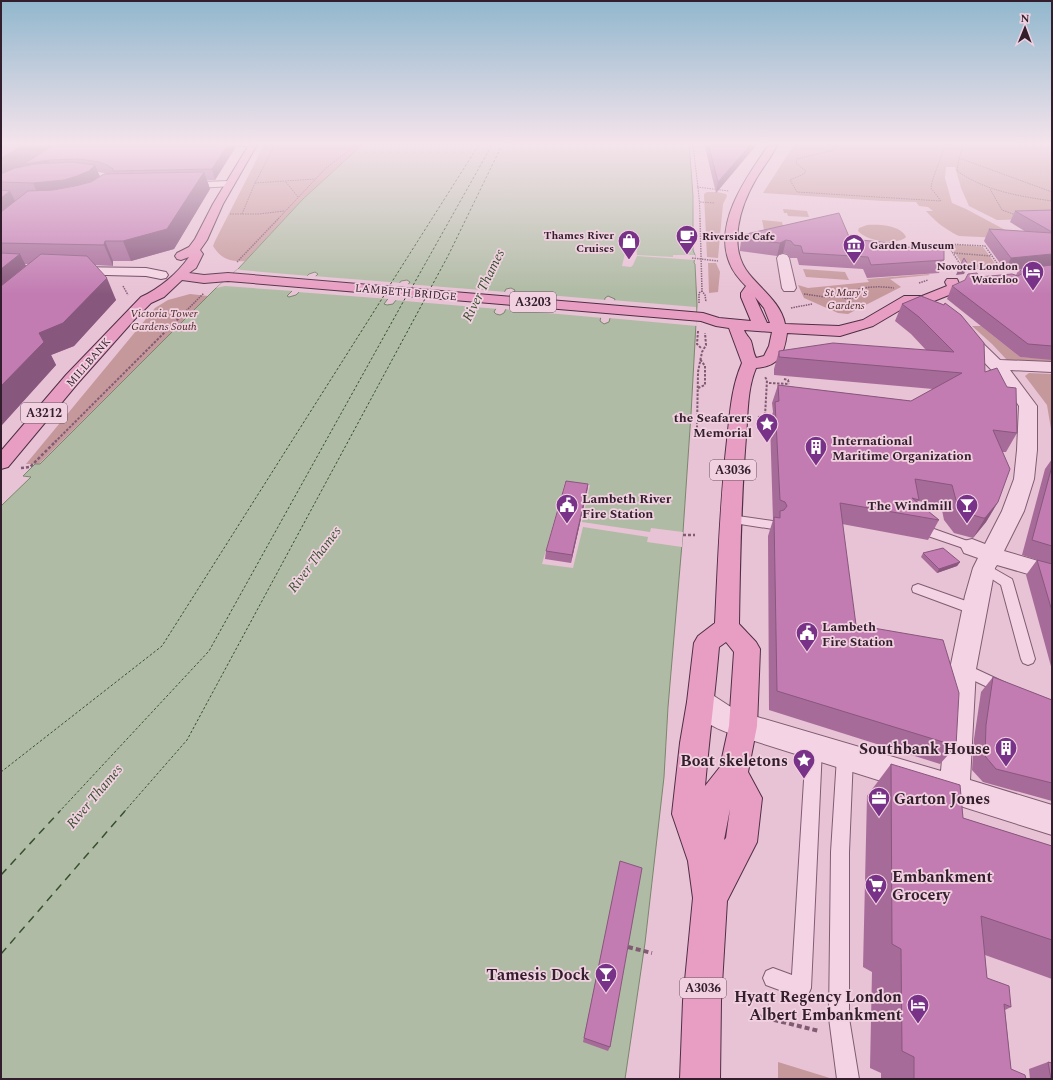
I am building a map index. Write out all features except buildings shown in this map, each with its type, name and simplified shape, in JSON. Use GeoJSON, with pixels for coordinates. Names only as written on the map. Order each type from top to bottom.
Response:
{"type":"FeatureCollection","features":[{"type":"Feature","properties":{"kind":"main road","name":"MILLBANK"},"geometry":{"type":"LineString","coordinates":[[146,300],[141,295],[183,255],[193,250],[201,240],[224,193]]}},
{"type":"Feature","properties":{"kind":"main road"},"geometry":{"type":"LineString","coordinates":[[743,193],[735,212],[732,252],[752,287],[762,295],[772,309],[778,323],[777,346],[771,360],[766,362],[756,343],[748,297],[748,293],[752,287]]}},
{"type":"Feature","properties":{"kind":"main road","name":"MILLBANK"},"geometry":{"type":"LineString","coordinates":[[1,463],[96,352],[146,300],[159,294],[191,265],[197,254],[193,250]]}},
{"type":"Feature","properties":{"kind":"main road","name":"LAMBETH BRIDGE"},"geometry":{"type":"LineString","coordinates":[[168,268],[190,278],[209,280],[228,277],[712,315],[756,343]]}},
{"type":"Feature","properties":{"kind":"main road","name":"A3203"},"geometry":{"type":"LineString","coordinates":[[909,299],[905,294],[924,283],[966,280]]}},
{"type":"Feature","properties":{"kind":"main road","name":"A3203"},"geometry":{"type":"LineString","coordinates":[[756,343],[778,323],[840,331],[868,322],[909,299],[924,300],[954,288],[952,282]]}},
{"type":"Feature","properties":{"kind":"main road","name":"LAMBETH BRIDGE"},"geometry":{"type":"LineString","coordinates":[[702,315],[716,322],[735,324],[756,343]]}},
{"type":"Feature","properties":{"kind":"main road"},"geometry":{"type":"LineString","coordinates":[[735,324],[736,332],[739,338],[743,341],[744,350],[756,343]]}},
{"type":"Feature","properties":{"kind":"main road","name":"A3036"},"geometry":{"type":"LineString","coordinates":[[704,861],[718,792],[733,774],[743,726],[747,649],[727,627],[733,464],[739,405],[743,380],[756,343]]}},
{"type":"Feature","properties":{"kind":"main road","name":"A3036"},"geometry":{"type":"LineString","coordinates":[[700,1079],[702,1001],[710,898],[704,861],[688,814],[694,743],[701,702],[708,643],[727,627]]}},
{"type":"Feature","properties":{"kind":"main road","name":"A3036"},"geometry":{"type":"LineString","coordinates":[[710,898],[742,842],[747,798],[733,774]]}},
{"type":"Feature","properties":{"kind":"street"},"geometry":{"type":"LineString","coordinates":[[783,258],[789,288]]}},
{"type":"Feature","properties":{"kind":"street"},"geometry":{"type":"LineString","coordinates":[[58,270],[80,271],[104,276],[146,277],[168,268]]}},
{"type":"Feature","properties":{"kind":"street"},"geometry":{"type":"LineString","coordinates":[[909,299],[943,315],[964,332],[1012,382],[1028,406],[1027,450],[1024,479],[1013,511],[982,557],[975,610],[963,669],[954,791]]}},
{"type":"Feature","properties":{"kind":"street"},"geometry":{"type":"LineString","coordinates":[[996,365],[1052,367]]}},
{"type":"Feature","properties":{"kind":"street"},"geometry":{"type":"LineString","coordinates":[[982,557],[1052,573]]}},
{"type":"Feature","properties":{"kind":"street"},"geometry":{"type":"LineString","coordinates":[[701,702],[728,721],[1052,820]]}},
{"type":"Feature","properties":{"kind":"lane"},"geometry":{"type":"LineString","coordinates":[[731,520],[773,525]]}},
{"type":"Feature","properties":{"kind":"lane"},"geometry":{"type":"LineString","coordinates":[[924,522],[929,532],[982,557],[1007,582],[1028,659]]}},
{"type":"Feature","properties":{"kind":"lane"},"geometry":{"type":"LineString","coordinates":[[918,589],[975,610]]}},
{"type":"Feature","properties":{"kind":"lane"},"geometry":{"type":"LineString","coordinates":[[963,669],[1013,693]]}},
{"type":"Feature","properties":{"kind":"lane"},"geometry":{"type":"LineString","coordinates":[[772,978],[801,988],[814,748]]}},
{"type":"Feature","properties":{"kind":"lane"},"geometry":{"type":"LineString","coordinates":[[845,757],[840,852],[839,1018],[848,1079]]}},
{"type":"Feature","properties":{"kind":"path"},"geometry":{"type":"LineString","coordinates":[[242,214],[251,193]]}},
{"type":"Feature","properties":{"kind":"path"},"geometry":{"type":"LineString","coordinates":[[295,193],[298,197]]}},
{"type":"Feature","properties":{"kind":"path"},"geometry":{"type":"LineString","coordinates":[[238,262],[302,193]]}},
{"type":"Feature","properties":{"kind":"path"},"geometry":{"type":"LineString","coordinates":[[698,193],[700,202],[702,291],[705,295],[702,315]]}},
{"type":"Feature","properties":{"kind":"path"},"geometry":{"type":"LineString","coordinates":[[819,193],[941,201],[935,193]]}},
{"type":"Feature","properties":{"kind":"path"},"geometry":{"type":"LineString","coordinates":[[993,193],[1002,210],[1018,215]]}},
{"type":"Feature","properties":{"kind":"path"},"geometry":{"type":"LineString","coordinates":[[1007,193],[1052,201]]}},
{"type":"Feature","properties":{"kind":"path"},"geometry":{"type":"LineString","coordinates":[[700,202],[715,203]]}},
{"type":"Feature","properties":{"kind":"path"},"geometry":{"type":"LineString","coordinates":[[226,214],[285,211]]}},
{"type":"Feature","properties":{"kind":"path"},"geometry":{"type":"LineString","coordinates":[[947,244],[985,246],[999,266],[964,270],[954,254],[947,244]]}},
{"type":"Feature","properties":{"kind":"path"},"geometry":{"type":"LineString","coordinates":[[954,254],[992,256]]}},
{"type":"Feature","properties":{"kind":"path"},"geometry":{"type":"LineString","coordinates":[[692,258],[721,262]]}},
{"type":"Feature","properties":{"kind":"path"},"geometry":{"type":"LineString","coordinates":[[838,296],[838,293],[849,293],[858,289],[889,287],[897,289]]}},
{"type":"Feature","properties":{"kind":"path"},"geometry":{"type":"LineString","coordinates":[[697,428],[700,359],[702,349],[706,345],[699,294],[702,291]]}},
{"type":"Feature","properties":{"kind":"path"},"geometry":{"type":"LineString","coordinates":[[802,293],[825,297],[838,296],[844,299],[853,298],[854,296],[849,293]]}},
{"type":"Feature","properties":{"kind":"path"},"geometry":{"type":"LineString","coordinates":[[17,468],[30,467],[202,296]]}},
{"type":"Feature","properties":{"kind":"path"},"geometry":{"type":"LineString","coordinates":[[790,308],[812,304]]}},
{"type":"Feature","properties":{"kind":"path"},"geometry":{"type":"LineString","coordinates":[[698,332],[697,344],[702,349]]}},
{"type":"Feature","properties":{"kind":"path"},"geometry":{"type":"LineString","coordinates":[[698,388],[705,385],[705,366],[700,359]]}},
{"type":"Feature","properties":{"kind":"path"},"geometry":{"type":"LineString","coordinates":[[769,383],[789,384],[788,380],[784,379]]}},
{"type":"Feature","properties":{"kind":"path"},"geometry":{"type":"LineString","coordinates":[[683,535],[695,535]]}},
{"type":"Feature","properties":{"kind":"path"},"geometry":{"type":"LineString","coordinates":[[628,947],[652,953]]}},
{"type":"Feature","properties":{"kind":"path"},"geometry":{"type":"LineString","coordinates":[[758,1016],[841,1037]]}},
{"type":"Feature","properties":{"kind":"green space"},"geometry":{"type":"Polygon","coordinates":[[[239,193],[309,193],[245,261],[235,261],[223,257],[213,246],[239,193]]]}},
{"type":"Feature","properties":{"kind":"green space"},"geometry":{"type":"Polygon","coordinates":[[[723,193],[727,196],[723,204],[718,258],[707,257],[704,194],[723,193]]]}},
{"type":"Feature","properties":{"kind":"green space"},"geometry":{"type":"Polygon","coordinates":[[[769,193],[949,193],[952,203],[1022,239],[959,236],[945,228],[934,219],[926,211],[933,211],[928,207],[919,206],[916,202],[769,193]]]}},
{"type":"Feature","properties":{"kind":"green space"},"geometry":{"type":"Polygon","coordinates":[[[963,193],[1052,193],[1052,219],[997,220],[969,206],[963,193]]]}},
{"type":"Feature","properties":{"kind":"green space"},"geometry":{"type":"Polygon","coordinates":[[[783,209],[807,211],[809,217],[788,216],[787,213],[784,213],[783,209]]]}},
{"type":"Feature","properties":{"kind":"green space"},"geometry":{"type":"Polygon","coordinates":[[[762,220],[782,222],[787,242],[766,240],[762,220]]]}},
{"type":"Feature","properties":{"kind":"green space"},"geometry":{"type":"Polygon","coordinates":[[[867,225],[889,226],[899,230],[906,237],[902,240],[889,242],[874,240],[858,231],[859,228],[867,225]]]}},
{"type":"Feature","properties":{"kind":"green space"},"geometry":{"type":"Polygon","coordinates":[[[949,244],[983,247],[997,266],[965,268],[949,244]]]}},
{"type":"Feature","properties":{"kind":"green space"},"geometry":{"type":"Polygon","coordinates":[[[708,263],[716,263],[720,272],[718,292],[709,293],[708,263]]]}},
{"type":"Feature","properties":{"kind":"green space"},"geometry":{"type":"Polygon","coordinates":[[[803,269],[845,272],[849,280],[806,277],[803,269]]]}},
{"type":"Feature","properties":{"kind":"green space","name":"St Mary's Gardens"},"geometry":{"type":"Polygon","coordinates":[[[930,275],[890,279],[901,287],[848,314],[838,313],[804,298],[798,285],[808,288],[869,282],[867,279],[930,275]]]}},
{"type":"Feature","properties":{"kind":"green space","name":"Victoria Tower Gardens South"},"geometry":{"type":"Polygon","coordinates":[[[190,294],[208,296],[39,464],[26,464],[155,308],[168,300],[190,294]]]}},
{"type":"Feature","properties":{"kind":"green space"},"geometry":{"type":"Polygon","coordinates":[[[972,326],[981,326],[1020,357],[1052,359],[1052,363],[1007,360],[972,326]]]}},
{"type":"Feature","properties":{"kind":"green space"},"geometry":{"type":"Polygon","coordinates":[[[1029,373],[1052,374],[1052,435],[1047,405],[1025,376],[1029,373]]]}},
{"type":"Feature","properties":{"kind":"green space"},"geometry":{"type":"Polygon","coordinates":[[[778,1062],[833,1079],[778,1079],[778,1062]]]}},
{"type":"Feature","properties":{"kind":"water","name":"River Thames"},"geometry":{"type":"Polygon","coordinates":[[[309,193],[693,193],[693,250],[695,255],[694,263],[697,305],[683,532],[668,707],[664,777],[645,943],[625,1079],[1,1079],[1,506],[31,477],[23,476],[35,464],[40,464],[216,288],[238,269],[309,193]],[[315,272],[309,274],[287,296],[289,297],[296,295],[318,274],[315,272]],[[407,280],[401,281],[384,304],[393,304],[410,282],[407,280]],[[511,288],[506,289],[494,312],[496,314],[500,315],[504,313],[515,290],[511,288]],[[608,296],[605,298],[600,321],[604,324],[609,322],[615,299],[608,296]]]}},
{"type":"Feature","properties":{"kind":"pier"},"geometry":{"type":"Polygon","coordinates":[[[627,245],[634,245],[636,247],[637,255],[673,257],[673,255],[695,255],[695,260],[637,256],[631,267],[622,266],[627,245]]]}},
{"type":"Feature","properties":{"kind":"pier"},"geometry":{"type":"Polygon","coordinates":[[[238,269],[310,276],[293,291],[225,286],[216,288],[238,269]]]}},
{"type":"Feature","properties":{"kind":"pier"},"geometry":{"type":"Polygon","coordinates":[[[313,276],[402,283],[389,299],[297,292],[313,276]]]}},
{"type":"Feature","properties":{"kind":"pier"},"geometry":{"type":"Polygon","coordinates":[[[406,284],[507,292],[498,309],[393,300],[406,284]]]}},
{"type":"Feature","properties":{"kind":"pier"},"geometry":{"type":"Polygon","coordinates":[[[512,292],[607,300],[603,318],[503,309],[512,292]]]}},
{"type":"Feature","properties":{"kind":"pier"},"geometry":{"type":"Polygon","coordinates":[[[612,300],[696,307],[697,326],[608,318],[612,300]]]}},
{"type":"Feature","properties":{"kind":"pier"},"geometry":{"type":"Polygon","coordinates":[[[565,482],[590,485],[582,522],[650,532],[651,528],[683,532],[682,547],[647,542],[648,537],[583,527],[573,568],[542,564],[565,482]]]}},
{"type":"Feature","properties":{"kind":"ferry route"},"geometry":{"type":"LineString","coordinates":[[388,288],[448,193]]}},
{"type":"Feature","properties":{"kind":"ferry route"},"geometry":{"type":"LineString","coordinates":[[411,289],[465,193]]}},
{"type":"Feature","properties":{"kind":"ferry route"},"geometry":{"type":"LineString","coordinates":[[429,291],[478,193]]}},
{"type":"Feature","properties":{"kind":"ferry route"},"geometry":{"type":"LineString","coordinates":[[1,772],[162,646],[385,294]]}},
{"type":"Feature","properties":{"kind":"ferry route"},"geometry":{"type":"LineString","coordinates":[[59,812],[209,651],[407,295]]}},
{"type":"Feature","properties":{"kind":"ferry route"},"geometry":{"type":"LineString","coordinates":[[124,812],[187,740],[426,297]]}},
{"type":"Feature","properties":{"kind":"ferry route"},"geometry":{"type":"LineString","coordinates":[[1,875],[60,811]]}},
{"type":"Feature","properties":{"kind":"ferry route"},"geometry":{"type":"LineString","coordinates":[[1,954],[125,811]]}},
{"type":"Feature","properties":{"kind":"place","name":"Riverside Cafe"},"geometry":{"type":"Point","coordinates":[687,256]}},
{"type":"Feature","properties":{"kind":"place","name":"Thames River Cruises"},"geometry":{"type":"Point","coordinates":[629,260]}},
{"type":"Feature","properties":{"kind":"place","name":"Garden Museum"},"geometry":{"type":"Point","coordinates":[854,264]}},
{"type":"Feature","properties":{"kind":"place","name":"Novotel London Waterloo"},"geometry":{"type":"Point","coordinates":[1033,292]}},
{"type":"Feature","properties":{"kind":"place","name":"the Seafarers Memorial"},"geometry":{"type":"Point","coordinates":[767,444]}},
{"type":"Feature","properties":{"kind":"place","name":"International Maritime Organization"},"geometry":{"type":"Point","coordinates":[816,466]}},
{"type":"Feature","properties":{"kind":"place","name":"Lambeth River Fire Station"},"geometry":{"type":"Point","coordinates":[567,524]}},
{"type":"Feature","properties":{"kind":"place","name":"The Windmill"},"geometry":{"type":"Point","coordinates":[967,524]}},
{"type":"Feature","properties":{"kind":"place","name":"Lambeth Fire Station"},"geometry":{"type":"Point","coordinates":[807,652]}},
{"type":"Feature","properties":{"kind":"place","name":"Southbank House"},"geometry":{"type":"Point","coordinates":[1006,768]}},
{"type":"Feature","properties":{"kind":"place","name":"Boat skeletons"},"geometry":{"type":"Point","coordinates":[804,780]}},
{"type":"Feature","properties":{"kind":"place","name":"Garton Jones"},"geometry":{"type":"Point","coordinates":[879,818]}},
{"type":"Feature","properties":{"kind":"place","name":"Embankment Grocery"},"geometry":{"type":"Point","coordinates":[876,904]}},
{"type":"Feature","properties":{"kind":"place","name":"Tamesis Dock"},"geometry":{"type":"Point","coordinates":[606,994]}},
{"type":"Feature","properties":{"kind":"place","name":"Hyatt Regency London Albert Embankment"},"geometry":{"type":"Point","coordinates":[918,1024]}}]}
